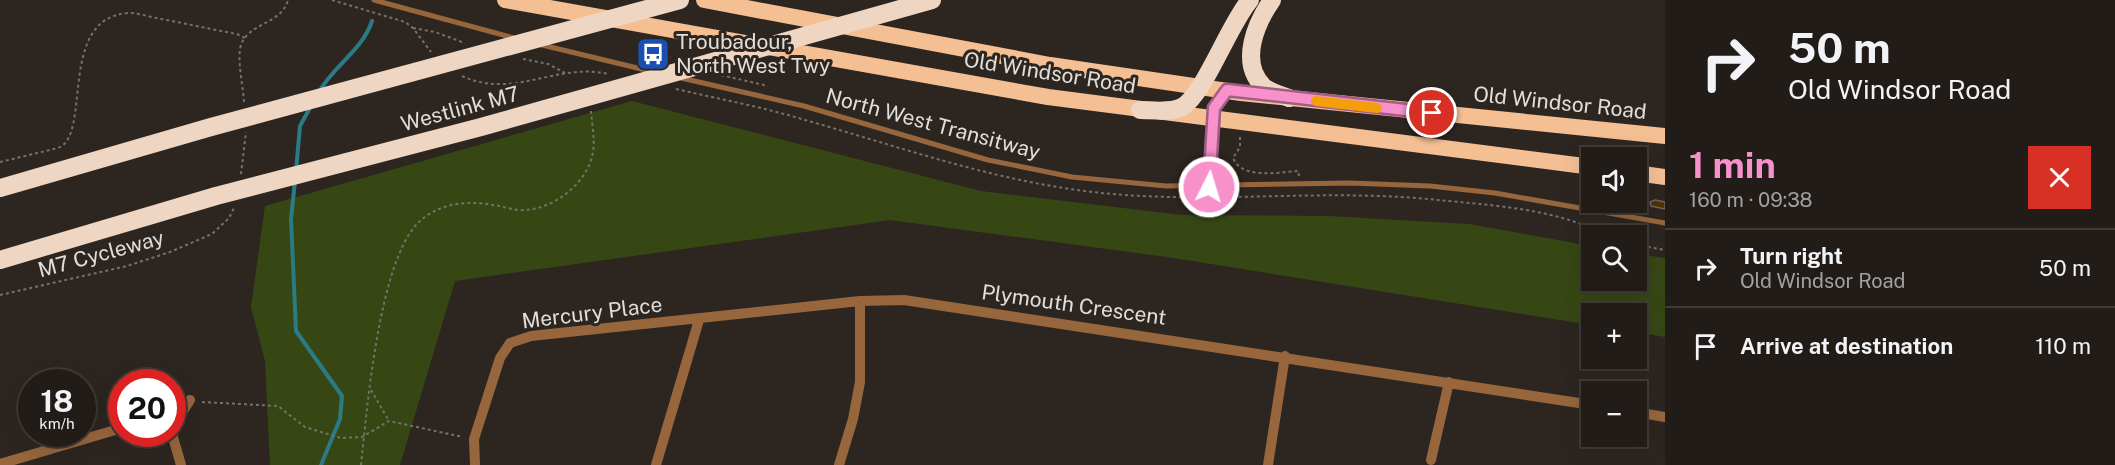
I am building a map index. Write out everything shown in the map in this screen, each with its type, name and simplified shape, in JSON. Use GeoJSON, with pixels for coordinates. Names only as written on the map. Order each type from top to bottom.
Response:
{"type":"FeatureCollection","features":[{"type":"Feature","properties":{"kind":"highway","name":"Old Windsor Road"},"geometry":{"type":"LineString","coordinates":[[505,0],[1036,95],[1214,120],[1581,166]]}},
{"type":"Feature","properties":{"kind":"highway"},"geometry":{"type":"LineString","coordinates":[[0,188],[211,127],[680,0]]}},
{"type":"Feature","properties":{"kind":"highway","name":"Old Windsor Road"},"geometry":{"type":"LineString","coordinates":[[704,0],[1050,65],[1289,98],[1665,136]]}},
{"type":"Feature","properties":{"kind":"highway","name":"Westlink M7"},"geometry":{"type":"LineString","coordinates":[[0,260],[216,196],[481,127],[932,0]]}},
{"type":"Feature","properties":{"kind":"highway"},"geometry":{"type":"LineString","coordinates":[[1140,110],[1176,110],[1184,106],[1200,86],[1223,41],[1250,0]]}},
{"type":"Feature","properties":{"kind":"highway"},"geometry":{"type":"LineString","coordinates":[[1272,0],[1256,26],[1251,50],[1257,74],[1264,86],[1289,98]]}},
{"type":"Feature","properties":{"kind":"highway"},"geometry":{"type":"LineString","coordinates":[[1647,175],[1665,177]]}},
{"type":"Feature","properties":{"kind":"street","name":"Plymouth Crescent"},"geometry":{"type":"LineString","coordinates":[[699,320],[860,301],[904,300],[1285,356],[1581,403]]}},
{"type":"Feature","properties":{"kind":"street"},"geometry":{"type":"LineString","coordinates":[[839,465],[854,419],[860,382],[860,301]]}},
{"type":"Feature","properties":{"kind":"street"},"geometry":{"type":"LineString","coordinates":[[656,465],[699,320]]}},
{"type":"Feature","properties":{"kind":"street","name":"Mercury Place"},"geometry":{"type":"LineString","coordinates":[[475,464],[474,439],[500,358],[510,344],[531,336],[699,320]]}},
{"type":"Feature","properties":{"kind":"street"},"geometry":{"type":"LineString","coordinates":[[1268,465],[1285,356]]}},
{"type":"Feature","properties":{"kind":"street"},"geometry":{"type":"LineString","coordinates":[[1431,460],[1449,382]]}},
{"type":"Feature","properties":{"kind":"street"},"geometry":{"type":"LineString","coordinates":[[186,406],[190,400]]}},
{"type":"Feature","properties":{"kind":"street"},"geometry":{"type":"LineString","coordinates":[[1647,414],[1665,417]]}},
{"type":"Feature","properties":{"kind":"street"},"geometry":{"type":"LineString","coordinates":[[0,464],[108,432]]}},
{"type":"Feature","properties":{"kind":"street"},"geometry":{"type":"LineString","coordinates":[[176,447],[181,465]]}},
{"type":"Feature","properties":{"kind":"lane","name":"North West Transitway"},"geometry":{"type":"LineString","coordinates":[[374,0],[548,47],[804,106],[939,147],[1018,167],[1124,183],[1209,187],[1350,183],[1430,186],[1495,193],[1665,223]]}},
{"type":"Feature","properties":{"kind":"lane"},"geometry":{"type":"LineString","coordinates":[[1209,187],[1214,108],[1227,90]]}},
{"type":"Feature","properties":{"kind":"path"},"geometry":{"type":"LineString","coordinates":[[245,111],[240,58],[245,38],[251,30],[279,16],[288,0]]}},
{"type":"Feature","properties":{"kind":"path"},"geometry":{"type":"LineString","coordinates":[[0,162],[58,148],[66,143],[71,131],[83,55],[95,30],[109,18],[130,13],[237,34],[245,38]]}},
{"type":"Feature","properties":{"kind":"path"},"geometry":{"type":"LineString","coordinates":[[362,465],[362,437],[393,270],[403,246],[417,223],[439,208],[462,202],[522,210],[543,208],[564,196],[580,179],[593,154],[590,108]]}},
{"type":"Feature","properties":{"kind":"path"},"geometry":{"type":"LineString","coordinates":[[242,168],[246,131]]}},
{"type":"Feature","properties":{"kind":"path"},"geometry":{"type":"LineString","coordinates":[[1239,147],[1233,158],[1245,170],[1298,171]]}},
{"type":"Feature","properties":{"kind":"path","name":"M7 Cycleway"},"geometry":{"type":"LineString","coordinates":[[0,295],[127,266],[207,236]]}},
{"type":"Feature","properties":{"kind":"path"},"geometry":{"type":"LineString","coordinates":[[1647,247],[1665,250]]}},
{"type":"Feature","properties":{"kind":"path"},"geometry":{"type":"LineString","coordinates":[[370,390],[389,421]]}},
{"type":"Feature","properties":{"kind":"path"},"geometry":{"type":"LineString","coordinates":[[190,400],[211,404],[278,406],[305,427],[342,438],[362,437],[389,421],[474,439]]}},
{"type":"Feature","properties":{"kind":"green space"},"geometry":{"type":"Polygon","coordinates":[[[632,101],[981,191],[1182,215],[1328,216],[1469,224],[1581,244],[1581,291],[1647,291],[1647,255],[1665,258],[1665,337],[1647,334],[1647,303],[1581,303],[1581,323],[1174,258],[890,220],[455,281],[400,465],[270,465],[265,361],[251,307],[265,206],[632,101]]]}},
{"type":"Feature","properties":{"kind":"building"},"geometry":{"type":"Polygon","coordinates":[[[1655,200],[1665,202],[1665,209],[1651,206],[1650,202],[1655,200]]]}},
{"type":"Feature","properties":{"kind":"waterway"},"geometry":{"type":"LineString","coordinates":[[319,92],[325,82],[362,41],[372,21]]}},
{"type":"Feature","properties":{"kind":"waterway"},"geometry":{"type":"LineString","coordinates":[[296,171],[300,126],[311,106]]}},
{"type":"Feature","properties":{"kind":"waterway"},"geometry":{"type":"LineString","coordinates":[[295,181],[291,219],[296,331],[342,396],[340,419],[321,465]]}},
{"type":"Feature","properties":{"kind":"slow traffic"},"geometry":{"type":"LineString","coordinates":[[1316,101],[1377,108]]}},
{"type":"Feature","properties":{"kind":"place","name":"Troubadour, North West Twy"},"geometry":{"type":"Point","coordinates":[653,54]}},
{"type":"Feature","properties":{"kind":"route"},"geometry":{"type":"LineString","coordinates":[[1209,187],[1214,108],[1227,90],[1432,113]]}}]}
